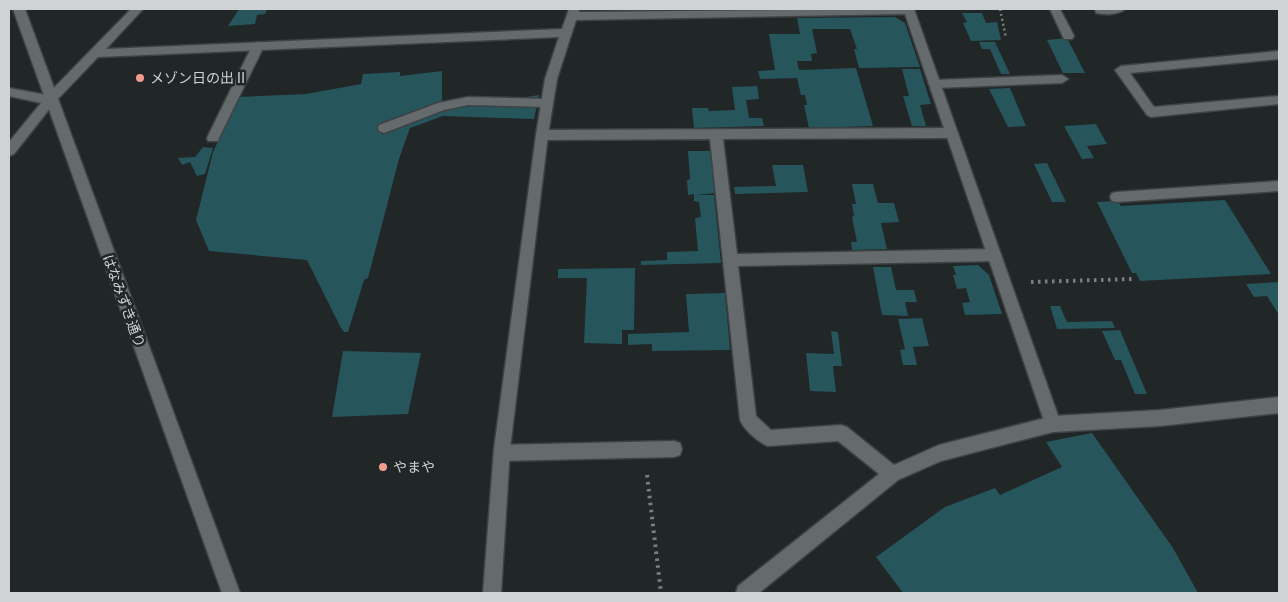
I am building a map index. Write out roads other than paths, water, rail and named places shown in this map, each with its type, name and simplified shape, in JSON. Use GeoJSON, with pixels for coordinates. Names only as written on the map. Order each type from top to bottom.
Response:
{"type":"FeatureCollection","features":[{"type":"Feature","properties":{"kind":"street","name":"はなみずき通り"},"geometry":{"type":"LineString","coordinates":[[19,9],[50,100],[231,593]]}},
{"type":"Feature","properties":{"kind":"street"},"geometry":{"type":"LineString","coordinates":[[9,151],[50,100],[137,9]]}},
{"type":"Feature","properties":{"kind":"street"},"geometry":{"type":"LineString","coordinates":[[1055,9],[1068,36]]}},
{"type":"Feature","properties":{"kind":"street"},"geometry":{"type":"LineString","coordinates":[[1100,10],[1119,9]]}},
{"type":"Feature","properties":{"kind":"street"},"geometry":{"type":"LineString","coordinates":[[492,593],[502,453],[542,135],[551,79],[573,12],[909,10],[1053,424]]}},
{"type":"Feature","properties":{"kind":"street"},"geometry":{"type":"LineString","coordinates":[[96,53],[566,33]]}},
{"type":"Feature","properties":{"kind":"street"},"geometry":{"type":"LineString","coordinates":[[213,138],[258,46]]}},
{"type":"Feature","properties":{"kind":"street"},"geometry":{"type":"LineString","coordinates":[[1279,55],[1121,70],[1151,112],[1279,100]]}},
{"type":"Feature","properties":{"kind":"street"},"geometry":{"type":"LineString","coordinates":[[934,84],[1062,79]]}},
{"type":"Feature","properties":{"kind":"street"},"geometry":{"type":"LineString","coordinates":[[9,92],[50,100]]}},
{"type":"Feature","properties":{"kind":"street"},"geometry":{"type":"LineString","coordinates":[[384,128],[442,106],[468,101],[547,103]]}},
{"type":"Feature","properties":{"kind":"street"},"geometry":{"type":"LineString","coordinates":[[542,135],[952,133]]}},
{"type":"Feature","properties":{"kind":"street"},"geometry":{"type":"LineString","coordinates":[[716,134],[748,420],[768,438],[841,433],[892,474]]}},
{"type":"Feature","properties":{"kind":"street"},"geometry":{"type":"LineString","coordinates":[[1117,197],[1277,189]]}},
{"type":"Feature","properties":{"kind":"street"},"geometry":{"type":"LineString","coordinates":[[730,260],[994,255]]}},
{"type":"Feature","properties":{"kind":"street"},"geometry":{"type":"LineString","coordinates":[[745,593],[892,474],[939,453],[1053,424],[1160,418],[1279,405]]}},
{"type":"Feature","properties":{"kind":"street"},"geometry":{"type":"LineString","coordinates":[[502,453],[674,449]]}},
{"type":"Feature","properties":{"kind":"place","name":"メゾン日の出Ⅱ"},"geometry":{"type":"Point","coordinates":[140,78]}},
{"type":"Feature","properties":{"kind":"place","name":"やまや"},"geometry":{"type":"Point","coordinates":[383,467]}}]}
